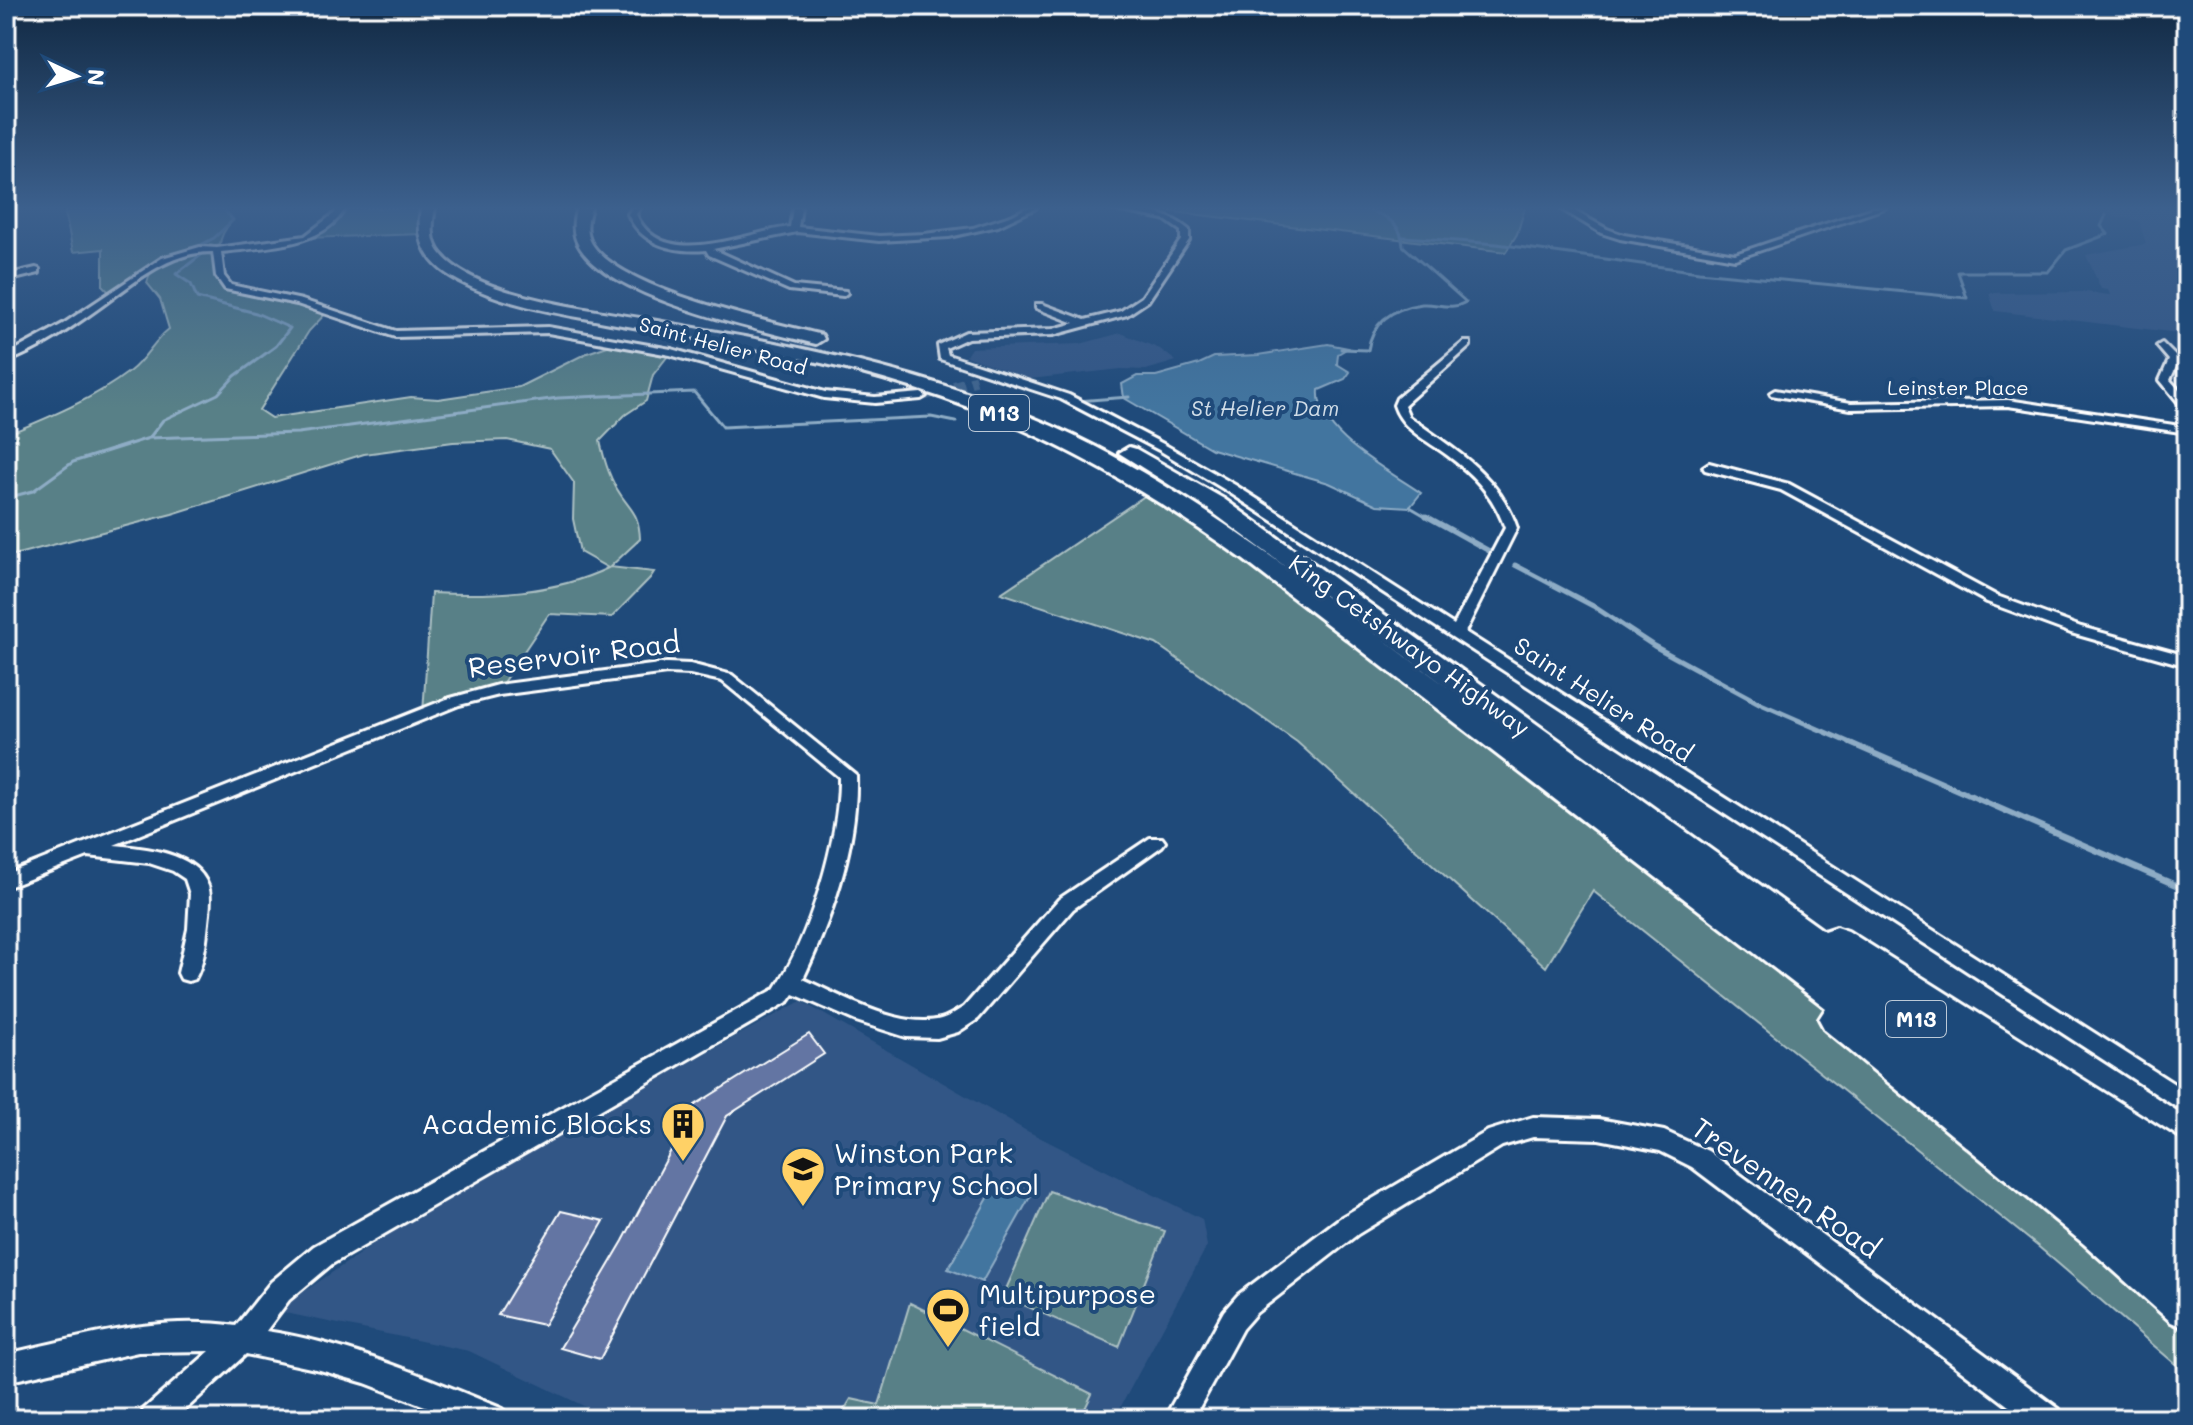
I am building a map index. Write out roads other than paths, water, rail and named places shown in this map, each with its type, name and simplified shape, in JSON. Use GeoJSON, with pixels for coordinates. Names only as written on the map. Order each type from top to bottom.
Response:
{"type":"FeatureCollection","features":[{"type":"Feature","properties":{"kind":"highway","name":"King Cetshwayo Highway"},"geometry":{"type":"LineString","coordinates":[[458,274],[484,287],[564,309],[833,361],[996,411],[1124,471],[1252,555],[2187,1258]]}},
{"type":"Feature","properties":{"kind":"highway","name":"King Cetshwayo Highway"},"geometry":{"type":"LineString","coordinates":[[625,274],[660,293],[1021,404],[1083,430],[1166,473],[1250,529],[2187,1217]]}},
{"type":"Feature","properties":{"kind":"highway"},"geometry":{"type":"LineString","coordinates":[[1646,820],[2187,1168]]}},
{"type":"Feature","properties":{"kind":"highway"},"geometry":{"type":"LineString","coordinates":[[1656,859],[1758,954],[2087,1220],[2187,1306]]}},
{"type":"Feature","properties":{"kind":"street"},"geometry":{"type":"LineString","coordinates":[[6,359],[49,338],[143,274]]}},
{"type":"Feature","properties":{"kind":"street","name":"Saint Helier Road"},"geometry":{"type":"LineString","coordinates":[[220,274],[228,287],[299,302],[381,331],[415,335],[512,328],[548,330],[671,352],[824,395],[875,400],[921,396]]}},
{"type":"Feature","properties":{"kind":"street"},"geometry":{"type":"LineString","coordinates":[[759,274],[787,287],[843,293]]}},
{"type":"Feature","properties":{"kind":"street"},"geometry":{"type":"LineString","coordinates":[[1039,306],[1086,324],[1124,313],[1145,299],[1161,274]]}},
{"type":"Feature","properties":{"kind":"street","name":"Saint Helier Road"},"geometry":{"type":"LineString","coordinates":[[1086,324],[1041,333],[966,335],[941,347],[944,357],[1065,397],[1163,448],[1243,496],[2187,1104]]}},
{"type":"Feature","properties":{"kind":"street"},"geometry":{"type":"LineString","coordinates":[[1457,634],[1511,528],[1509,517],[1496,491],[1404,419],[1399,405],[1467,344]]}},
{"type":"Feature","properties":{"kind":"street"},"geometry":{"type":"LineString","coordinates":[[2162,346],[2174,360],[2165,380],[2187,406]]}},
{"type":"Feature","properties":{"kind":"street"},"geometry":{"type":"LineString","coordinates":[[976,380],[995,374]]}},
{"type":"Feature","properties":{"kind":"street","name":"Leinster Place"},"geometry":{"type":"LineString","coordinates":[[1775,393],[1851,406],[2008,403],[2187,430]]}},
{"type":"Feature","properties":{"kind":"street"},"geometry":{"type":"LineString","coordinates":[[1709,467],[1785,487],[1992,599],[2076,630],[2187,661]]}},
{"type":"Feature","properties":{"kind":"street","name":"Reservoir Road"},"geometry":{"type":"LineString","coordinates":[[6,881],[453,702],[498,690],[667,668],[710,672],[741,688],[847,775],[848,799],[842,828],[819,913],[793,984]]}},
{"type":"Feature","properties":{"kind":"street"},"geometry":{"type":"LineString","coordinates":[[154,1419],[243,1339],[280,1291],[323,1255],[756,1011],[793,984],[863,1015],[906,1028],[950,1026],[971,1013],[1066,904],[1156,842]]}},
{"type":"Feature","properties":{"kind":"street"},"geometry":{"type":"LineString","coordinates":[[86,849],[144,855],[189,873],[198,886],[197,942],[188,973]]}},
{"type":"Feature","properties":{"kind":"street","name":"Trevennen Road"},"geometry":{"type":"LineString","coordinates":[[1178,1419],[1233,1320],[1259,1295],[1349,1226],[1483,1145],[1516,1130],[1555,1126],[1648,1137],[1664,1141],[1700,1159],[2049,1419]]}},
{"type":"Feature","properties":{"kind":"street"},"geometry":{"type":"LineString","coordinates":[[6,1368],[137,1339],[243,1339],[327,1360],[431,1394],[493,1419]]}},
{"type":"Feature","properties":{"kind":"water","name":"St Helier Dam"},"geometry":{"type":"Polygon","coordinates":[[[1328,344],[1348,348],[1338,354],[1337,364],[1350,372],[1345,379],[1319,390],[1321,406],[1329,422],[1357,450],[1421,493],[1410,507],[1377,505],[1329,483],[1212,449],[1124,398],[1122,384],[1137,376],[1156,376],[1214,357],[1258,355],[1328,344]]]}},
{"type":"Feature","properties":{"kind":"water"},"geometry":{"type":"Polygon","coordinates":[[[996,1184],[1031,1195],[982,1282],[948,1269],[996,1184]]]}},
{"type":"Feature","properties":{"kind":"waterway"},"geometry":{"type":"LineString","coordinates":[[150,437],[163,420],[218,394],[235,376],[276,346],[290,328],[256,313],[197,298],[191,284],[177,274]]}},
{"type":"Feature","properties":{"kind":"waterway"},"geometry":{"type":"LineString","coordinates":[[1341,349],[1368,350],[1379,324],[1402,309],[1422,304],[1455,306],[1466,302],[1435,274]]}},
{"type":"Feature","properties":{"kind":"waterway"},"geometry":{"type":"LineString","coordinates":[[1725,274],[1967,298],[1959,274]]}},
{"type":"Feature","properties":{"kind":"waterway"},"geometry":{"type":"LineString","coordinates":[[6,498],[33,491],[73,462],[149,438],[298,433],[558,398],[694,392],[723,427],[931,417],[956,422]]}},
{"type":"Feature","properties":{"kind":"waterway"},"geometry":{"type":"LineString","coordinates":[[1077,401],[1129,397]]}},
{"type":"Feature","properties":{"kind":"waterway"},"geometry":{"type":"LineString","coordinates":[[1410,507],[1429,518]]}},
{"type":"Feature","properties":{"kind":"waterway"},"geometry":{"type":"LineString","coordinates":[[1426,516],[1491,552]]}},
{"type":"Feature","properties":{"kind":"waterway"},"geometry":{"type":"LineString","coordinates":[[1515,565],[1593,606],[1654,646],[1761,704],[1855,745]]}},
{"type":"Feature","properties":{"kind":"waterway"},"geometry":{"type":"LineString","coordinates":[[1850,743],[2187,890]]}},
{"type":"Feature","properties":{"kind":"tunnel"},"geometry":{"type":"LineString","coordinates":[[921,396],[976,380]]}},
{"type":"Feature","properties":{"kind":"place","name":"Academic Blocks"},"geometry":{"type":"Point","coordinates":[683,1163]}},
{"type":"Feature","properties":{"kind":"place","name":"Winston Park Primary School"},"geometry":{"type":"Point","coordinates":[803,1208]}},
{"type":"Feature","properties":{"kind":"place","name":"Multipurpose field"},"geometry":{"type":"Point","coordinates":[948,1349]}}]}
